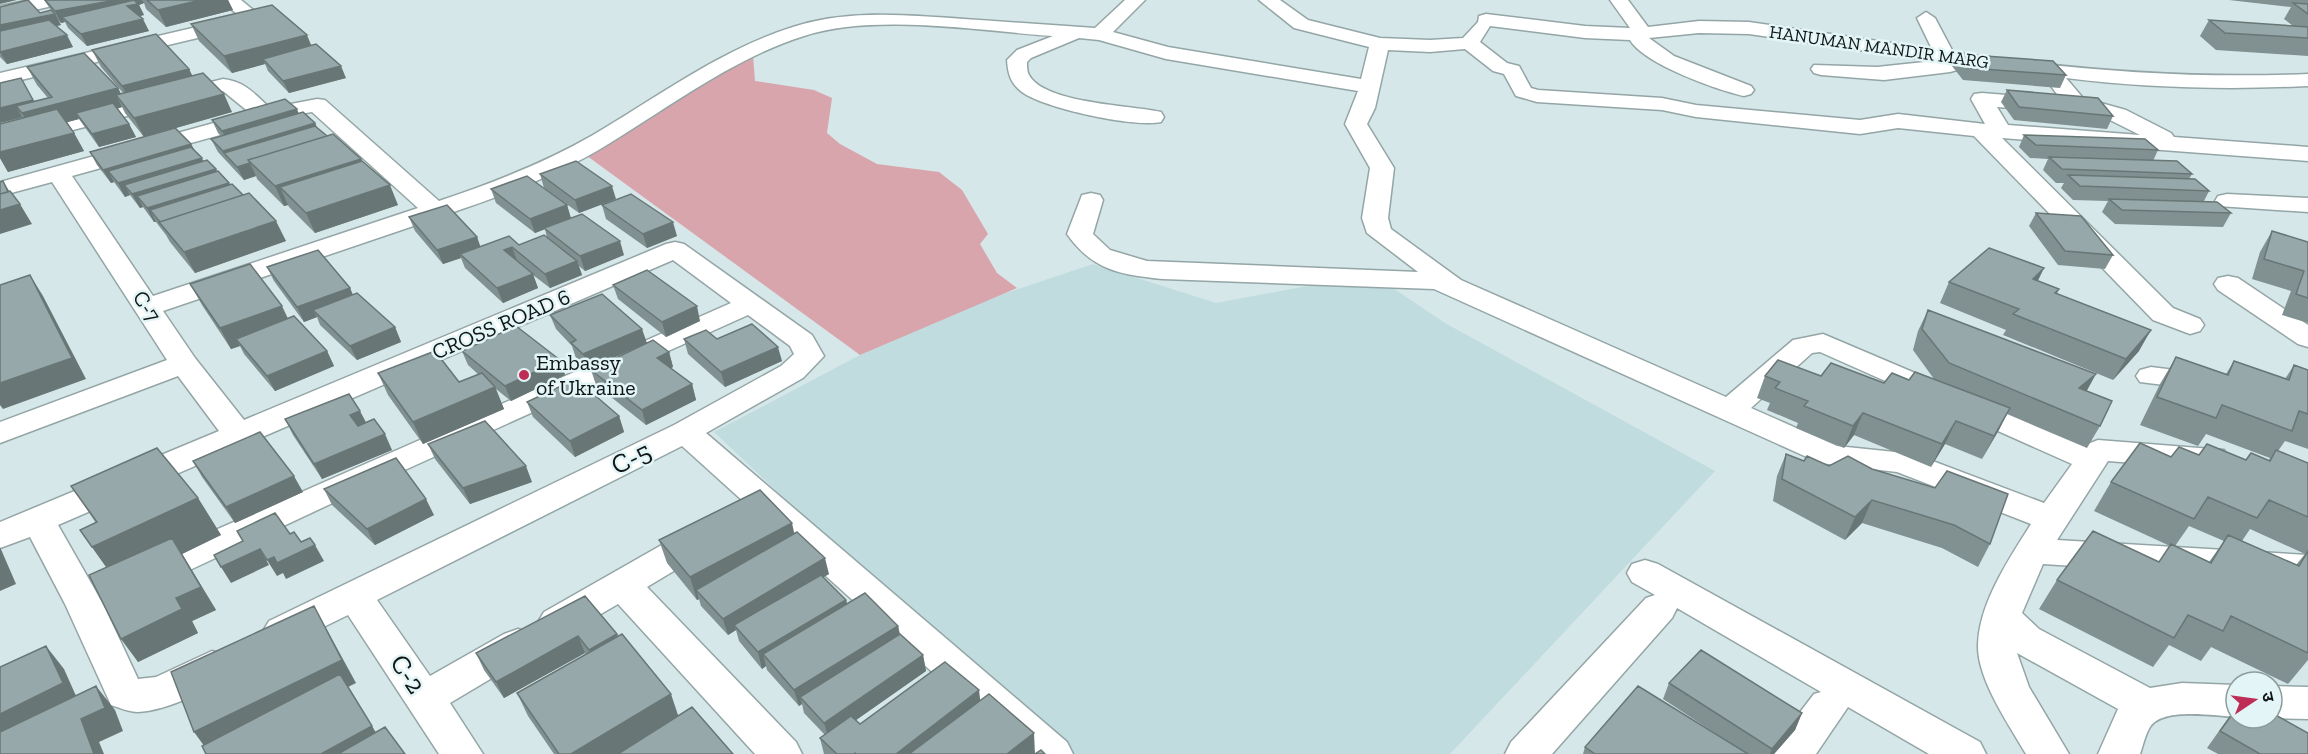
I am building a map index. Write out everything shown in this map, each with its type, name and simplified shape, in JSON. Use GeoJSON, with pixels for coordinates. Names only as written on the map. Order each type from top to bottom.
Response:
{"type":"FeatureCollection","features":[{"type":"Feature","properties":{"kind":"street"},"geometry":{"type":"LineString","coordinates":[[0,12],[55,0]]}},
{"type":"Feature","properties":{"kind":"street"},"geometry":{"type":"LineString","coordinates":[[0,79],[224,26],[246,17],[248,13],[229,0]]}},
{"type":"Feature","properties":{"kind":"street"},"geometry":{"type":"LineString","coordinates":[[1136,0],[1089,34],[1024,54],[1017,60],[1015,67],[1018,77],[1035,92],[1057,101],[1153,117]]}},
{"type":"Feature","properties":{"kind":"street"},"geometry":{"type":"LineString","coordinates":[[1268,0],[1301,24],[1380,44],[1430,46],[1469,43],[1500,67],[1512,70],[1523,92],[1537,96],[1662,104],[1696,111],[1860,127],[1898,121],[2308,154]]}},
{"type":"Feature","properties":{"kind":"street"},"geometry":{"type":"LineString","coordinates":[[1469,43],[1491,13],[1490,0]]}},
{"type":"Feature","properties":{"kind":"street"},"geometry":{"type":"LineString","coordinates":[[1619,0],[1635,19],[1640,29],[1637,34],[1638,40],[1658,56],[1744,90]]}},
{"type":"Feature","properties":{"kind":"street"},"geometry":{"type":"LineString","coordinates":[[1821,69],[1884,75],[1883,72],[1950,66],[1926,18]]}},
{"type":"Feature","properties":{"kind":"street"},"geometry":{"type":"LineString","coordinates":[[148,307],[491,194],[544,170],[600,140],[689,84],[776,39],[826,25],[886,19],[1089,34],[1166,53],[1226,61],[1237,66],[1370,87]]}},
{"type":"Feature","properties":{"kind":"street","name":"HANUMAN MANDIR MARG"},"geometry":{"type":"LineString","coordinates":[[1486,20],[1585,32],[1637,34],[1699,27],[1749,28],[1946,57],[2108,77],[2239,83],[2308,80]]}},
{"type":"Feature","properties":{"kind":"street"},"geometry":{"type":"LineString","coordinates":[[1380,44],[1370,87],[1356,124],[1382,168],[1375,218],[1380,233],[1455,287]]}},
{"type":"Feature","properties":{"kind":"street"},"geometry":{"type":"LineString","coordinates":[[2049,70],[2075,103]]}},
{"type":"Feature","properties":{"kind":"street"},"geometry":{"type":"LineString","coordinates":[[0,142],[223,85],[233,86],[266,116]]}},
{"type":"Feature","properties":{"kind":"street"},"geometry":{"type":"LineString","coordinates":[[2176,145],[2118,115],[2075,103],[2049,104],[1982,99],[1991,130],[2163,314],[2190,325]]}},
{"type":"Feature","properties":{"kind":"street"},"geometry":{"type":"LineString","coordinates":[[0,189],[311,105],[321,107],[437,212]]}},
{"type":"Feature","properties":{"kind":"street","name":"C-7"},"geometry":{"type":"LineString","coordinates":[[58,173],[184,364],[240,436]]}},
{"type":"Feature","properties":{"kind":"street"},"geometry":{"type":"LineString","coordinates":[[1091,200],[1080,234],[1087,246],[1103,258],[1119,263],[1194,273],[1415,278],[1455,287],[1838,458],[1876,458],[1902,462],[2051,519]]}},
{"type":"Feature","properties":{"kind":"street"},"geometry":{"type":"LineString","coordinates":[[2227,201],[2308,205]]}},
{"type":"Feature","properties":{"kind":"street","name":"CROSS ROAD 6"},"geometry":{"type":"LineString","coordinates":[[0,536],[675,250],[802,341],[809,356],[792,372],[685,432]]}},
{"type":"Feature","properties":{"kind":"street"},"geometry":{"type":"LineString","coordinates":[[2228,284],[2308,338]]}},
{"type":"Feature","properties":{"kind":"street"},"geometry":{"type":"LineString","coordinates":[[39,520],[109,593],[344,484],[751,304]]}},
{"type":"Feature","properties":{"kind":"street"},"geometry":{"type":"LineString","coordinates":[[1730,410],[1803,346],[1822,343],[2092,459]]}},
{"type":"Feature","properties":{"kind":"street"},"geometry":{"type":"LineString","coordinates":[[0,433],[184,364]]}},
{"type":"Feature","properties":{"kind":"street"},"geometry":{"type":"LineString","coordinates":[[2151,376],[2229,384]]}},
{"type":"Feature","properties":{"kind":"street"},"geometry":{"type":"LineString","coordinates":[[685,432],[1052,754]]}},
{"type":"Feature","properties":{"kind":"street","name":"C-5"},"geometry":{"type":"LineString","coordinates":[[109,593],[125,694],[139,698],[155,694],[685,432]]}},
{"type":"Feature","properties":{"kind":"street"},"geometry":{"type":"LineString","coordinates":[[2048,754],[2007,679],[1997,646],[2004,610],[2051,519],[2098,450],[2238,459]]}},
{"type":"Feature","properties":{"kind":"street"},"geometry":{"type":"LineString","coordinates":[[424,698],[764,501]]}},
{"type":"Feature","properties":{"kind":"street"},"geometry":{"type":"LineString","coordinates":[[2034,551],[2308,568]]}},
{"type":"Feature","properties":{"kind":"street"},"geometry":{"type":"LineString","coordinates":[[1645,573],[1965,754]]}},
{"type":"Feature","properties":{"kind":"street"},"geometry":{"type":"LineString","coordinates":[[622,584],[781,754]]}},
{"type":"Feature","properties":{"kind":"street","name":"C-2"},"geometry":{"type":"LineString","coordinates":[[354,595],[462,754]]}},
{"type":"Feature","properties":{"kind":"street"},"geometry":{"type":"LineString","coordinates":[[1526,754],[1659,608]]}},
{"type":"Feature","properties":{"kind":"street"},"geometry":{"type":"LineString","coordinates":[[2003,618],[2025,639],[2146,705]]}},
{"type":"Feature","properties":{"kind":"street"},"geometry":{"type":"LineString","coordinates":[[2119,754],[2136,716],[2146,705],[2163,699],[2224,701]]}},
{"type":"Feature","properties":{"kind":"street"},"geometry":{"type":"LineString","coordinates":[[2284,702],[2308,703]]}},
{"type":"Feature","properties":{"kind":"street"},"geometry":{"type":"LineString","coordinates":[[1792,754],[1828,706]]}},
{"type":"Feature","properties":{"kind":"shaded area"},"geometry":{"type":"Polygon","coordinates":[[[753,55],[755,81],[814,90],[832,98],[827,133],[840,144],[877,164],[939,172],[962,190],[988,234],[980,244],[997,273],[1017,288],[860,355],[572,145],[753,55]]]}},
{"type":"Feature","properties":{"kind":"shaded area"},"geometry":{"type":"Polygon","coordinates":[[[1093,264],[1216,303],[1372,274],[1445,323],[1715,471],[1450,754],[1055,754],[714,432],[860,355],[985,300],[1093,264]]]}},
{"type":"Feature","properties":{"kind":"building"},"geometry":{"type":"Polygon","coordinates":[[[28,0],[40,13],[51,10],[55,14],[0,25],[0,7],[28,0]]]}},
{"type":"Feature","properties":{"kind":"building"},"geometry":{"type":"Polygon","coordinates":[[[45,0],[116,0],[55,11],[45,0]]]}},
{"type":"Feature","properties":{"kind":"building"},"geometry":{"type":"Polygon","coordinates":[[[134,0],[138,4],[127,6],[143,19],[81,34],[62,17],[134,0]]]}},
{"type":"Feature","properties":{"kind":"building"},"geometry":{"type":"Polygon","coordinates":[[[147,0],[201,0],[158,10],[147,0]]]}},
{"type":"Feature","properties":{"kind":"building"},"geometry":{"type":"Polygon","coordinates":[[[2293,3],[2308,4],[2308,14],[2293,3]]]}},
{"type":"Feature","properties":{"kind":"building"},"geometry":{"type":"Polygon","coordinates":[[[272,5],[307,35],[224,56],[191,24],[272,5]]]}},
{"type":"Feature","properties":{"kind":"building"},"geometry":{"type":"Polygon","coordinates":[[[49,20],[67,35],[0,52],[0,31],[49,20]]]}},
{"type":"Feature","properties":{"kind":"building"},"geometry":{"type":"Polygon","coordinates":[[[2209,20],[2308,27],[2308,38],[2225,33],[2209,20]]]}},
{"type":"Feature","properties":{"kind":"building"},"geometry":{"type":"Polygon","coordinates":[[[156,34],[189,69],[122,86],[92,50],[156,34]]]}},
{"type":"Feature","properties":{"kind":"building"},"geometry":{"type":"Polygon","coordinates":[[[316,44],[341,66],[283,81],[263,59],[316,44]]]}},
{"type":"Feature","properties":{"kind":"building"},"geometry":{"type":"Polygon","coordinates":[[[84,53],[118,88],[22,113],[16,106],[52,97],[27,67],[84,53]]]}},
{"type":"Feature","properties":{"kind":"building"},"geometry":{"type":"Polygon","coordinates":[[[1957,54],[2053,61],[2066,75],[1968,68],[1957,54]]]}},
{"type":"Feature","properties":{"kind":"building"},"geometry":{"type":"Polygon","coordinates":[[[203,73],[224,94],[134,118],[116,95],[203,73]]]}},
{"type":"Feature","properties":{"kind":"building"},"geometry":{"type":"Polygon","coordinates":[[[21,78],[33,100],[0,108],[0,83],[21,78]]]}},
{"type":"Feature","properties":{"kind":"building"},"geometry":{"type":"Polygon","coordinates":[[[2007,90],[2098,98],[2113,116],[2019,107],[2007,90]]]}},
{"type":"Feature","properties":{"kind":"building"},"geometry":{"type":"Polygon","coordinates":[[[285,99],[297,109],[222,131],[212,120],[285,99]]]}},
{"type":"Feature","properties":{"kind":"building"},"geometry":{"type":"Polygon","coordinates":[[[113,103],[129,124],[92,134],[76,113],[113,103]]]}},
{"type":"Feature","properties":{"kind":"building"},"geometry":{"type":"Polygon","coordinates":[[[57,109],[74,133],[0,152],[0,124],[57,109]]]}},
{"type":"Feature","properties":{"kind":"building"},"geometry":{"type":"Polygon","coordinates":[[[303,112],[315,123],[223,151],[211,139],[303,112]]]}},
{"type":"Feature","properties":{"kind":"building"},"geometry":{"type":"Polygon","coordinates":[[[315,126],[327,136],[248,160],[250,163],[237,167],[224,153],[315,126]]]}},
{"type":"Feature","properties":{"kind":"building"},"geometry":{"type":"Polygon","coordinates":[[[175,128],[191,144],[103,170],[90,152],[175,128]]]}},
{"type":"Feature","properties":{"kind":"building"},"geometry":{"type":"Polygon","coordinates":[[[333,134],[361,159],[275,186],[248,160],[333,134]]]}},
{"type":"Feature","properties":{"kind":"building"},"geometry":{"type":"Polygon","coordinates":[[[2024,135],[2145,139],[2158,150],[2036,145],[2024,135]]]}},
{"type":"Feature","properties":{"kind":"building"},"geometry":{"type":"Polygon","coordinates":[[[191,147],[202,158],[118,183],[108,171],[191,147]]]}},
{"type":"Feature","properties":{"kind":"building"},"geometry":{"type":"Polygon","coordinates":[[[2049,157],[2177,161],[2192,174],[2062,169],[2049,157]]]}},
{"type":"Feature","properties":{"kind":"building"},"geometry":{"type":"Polygon","coordinates":[[[207,160],[216,169],[132,194],[124,185],[207,160]]]}},
{"type":"Feature","properties":{"kind":"building"},"geometry":{"type":"Polygon","coordinates":[[[362,161],[390,185],[306,213],[280,187],[362,161]]]}},
{"type":"Feature","properties":{"kind":"building"},"geometry":{"type":"Polygon","coordinates":[[[576,161],[612,186],[575,200],[540,174],[576,161]]]}},
{"type":"Feature","properties":{"kind":"building"},"geometry":{"type":"Polygon","coordinates":[[[218,171],[229,183],[147,208],[137,196],[218,171]]]}},
{"type":"Feature","properties":{"kind":"building"},"geometry":{"type":"Polygon","coordinates":[[[2068,175],[2195,179],[2209,191],[2080,186],[2068,175]]]}},
{"type":"Feature","properties":{"kind":"building"},"geometry":{"type":"Polygon","coordinates":[[[527,176],[567,205],[530,219],[491,189],[527,176]]]}},
{"type":"Feature","properties":{"kind":"building"},"geometry":{"type":"Polygon","coordinates":[[[3,181],[8,192],[0,194],[0,182],[3,181]]]}},
{"type":"Feature","properties":{"kind":"building"},"geometry":{"type":"Polygon","coordinates":[[[232,184],[243,195],[160,222],[150,210],[232,184]]]}},
{"type":"Feature","properties":{"kind":"building"},"geometry":{"type":"Polygon","coordinates":[[[10,191],[20,204],[0,210],[0,194],[10,191]]]}},
{"type":"Feature","properties":{"kind":"building"},"geometry":{"type":"Polygon","coordinates":[[[249,193],[276,221],[184,252],[159,222],[249,193]]]}},
{"type":"Feature","properties":{"kind":"building"},"geometry":{"type":"Polygon","coordinates":[[[631,194],[673,222],[643,234],[602,205],[631,194]]]}},
{"type":"Feature","properties":{"kind":"building"},"geometry":{"type":"Polygon","coordinates":[[[2109,199],[2217,202],[2231,213],[2122,210],[2109,199]]]}},
{"type":"Feature","properties":{"kind":"building"},"geometry":{"type":"Polygon","coordinates":[[[447,205],[477,237],[437,250],[409,217],[447,205]]]}},
{"type":"Feature","properties":{"kind":"building"},"geometry":{"type":"Polygon","coordinates":[[[2036,213],[2081,216],[2113,255],[2065,251],[2036,213]]]}},
{"type":"Feature","properties":{"kind":"building"},"geometry":{"type":"Polygon","coordinates":[[[582,214],[620,241],[580,256],[544,228],[582,214]]]}},
{"type":"Feature","properties":{"kind":"building"},"geometry":{"type":"Polygon","coordinates":[[[2272,231],[2308,242],[2308,298],[2296,294],[2304,271],[2264,259],[2272,231]]]}},
{"type":"Feature","properties":{"kind":"building"},"geometry":{"type":"Polygon","coordinates":[[[544,235],[577,261],[545,274],[512,247],[504,250],[533,274],[497,288],[460,254],[509,236],[519,245],[544,235]]]}},
{"type":"Feature","properties":{"kind":"building"},"geometry":{"type":"Polygon","coordinates":[[[1989,248],[2044,268],[2033,279],[2059,289],[2055,293],[2151,330],[2126,359],[2013,314],[2019,309],[1949,282],[1989,248]]]}},
{"type":"Feature","properties":{"kind":"building"},"geometry":{"type":"Polygon","coordinates":[[[318,250],[350,288],[297,307],[267,267],[318,250]]]}},
{"type":"Feature","properties":{"kind":"building"},"geometry":{"type":"Polygon","coordinates":[[[250,264],[282,306],[220,328],[190,284],[250,264]]]}},
{"type":"Feature","properties":{"kind":"building"},"geometry":{"type":"Polygon","coordinates":[[[647,270],[697,306],[662,322],[613,285],[647,270]]]}},
{"type":"Feature","properties":{"kind":"building"},"geometry":{"type":"Polygon","coordinates":[[[30,275],[72,358],[0,383],[0,285],[30,275]]]}},
{"type":"Feature","properties":{"kind":"building"},"geometry":{"type":"Polygon","coordinates":[[[357,293],[395,327],[350,346],[313,310],[357,293]]]}},
{"type":"Feature","properties":{"kind":"building"},"geometry":{"type":"Polygon","coordinates":[[[602,294],[642,329],[583,354],[571,343],[576,340],[550,315],[602,294]]]}},
{"type":"Feature","properties":{"kind":"building"},"geometry":{"type":"Polygon","coordinates":[[[1928,310],[2096,374],[2079,388],[2112,401],[2100,426],[1949,363],[1922,329],[1928,310]]]}},
{"type":"Feature","properties":{"kind":"building"},"geometry":{"type":"Polygon","coordinates":[[[294,316],[327,351],[267,376],[236,339],[294,316]]]}},
{"type":"Feature","properties":{"kind":"building"},"geometry":{"type":"Polygon","coordinates":[[[752,324],[778,347],[721,372],[684,339],[706,330],[717,339],[752,324]]]}},
{"type":"Feature","properties":{"kind":"building"},"geometry":{"type":"Polygon","coordinates":[[[516,326],[560,360],[505,386],[462,351],[516,326]]]}},
{"type":"Feature","properties":{"kind":"building"},"geometry":{"type":"Polygon","coordinates":[[[653,340],[669,352],[657,358],[692,384],[642,410],[591,370],[653,340]]]}},
{"type":"Feature","properties":{"kind":"building"},"geometry":{"type":"Polygon","coordinates":[[[435,351],[459,382],[482,373],[495,387],[413,422],[378,373],[435,351]]]}},
{"type":"Feature","properties":{"kind":"building"},"geometry":{"type":"Polygon","coordinates":[[[2176,357],[2228,375],[2234,361],[2289,380],[2294,365],[2308,370],[2308,414],[2299,411],[2292,431],[2222,405],[2216,418],[2157,397],[2176,357]]]}},
{"type":"Feature","properties":{"kind":"building"},"geometry":{"type":"Polygon","coordinates":[[[1778,360],[1821,376],[1831,363],[1884,383],[1892,373],[1909,380],[1915,372],[2010,408],[1994,436],[1956,421],[1942,444],[1863,413],[1853,426],[1804,406],[1808,401],[1775,388],[1780,382],[1765,376],[1778,360]]]}},
{"type":"Feature","properties":{"kind":"building"},"geometry":{"type":"Polygon","coordinates":[[[576,379],[619,416],[570,441],[527,402],[576,379]]]}},
{"type":"Feature","properties":{"kind":"building"},"geometry":{"type":"Polygon","coordinates":[[[349,394],[360,411],[350,415],[358,426],[374,419],[385,434],[314,464],[285,419],[349,394]]]}},
{"type":"Feature","properties":{"kind":"building"},"geometry":{"type":"Polygon","coordinates":[[[485,421],[526,466],[463,488],[428,444],[485,421]]]}},
{"type":"Feature","properties":{"kind":"building"},"geometry":{"type":"Polygon","coordinates":[[[260,432],[294,476],[226,507],[193,461],[260,432]]]}},
{"type":"Feature","properties":{"kind":"building"},"geometry":{"type":"Polygon","coordinates":[[[2140,443],[2171,457],[2179,447],[2199,455],[2207,444],[2246,460],[2251,453],[2270,461],[2276,450],[2308,463],[2308,517],[2269,500],[2257,518],[2208,497],[2194,519],[2111,482],[2140,443]]]}},
{"type":"Feature","properties":{"kind":"building"},"geometry":{"type":"Polygon","coordinates":[[[157,448],[198,498],[92,547],[80,530],[97,522],[71,486],[157,448]]]}},
{"type":"Feature","properties":{"kind":"building"},"geometry":{"type":"Polygon","coordinates":[[[1786,454],[1804,461],[1807,456],[1829,466],[1848,456],[1872,469],[1935,488],[1947,471],[2008,494],[1990,544],[1954,525],[1872,500],[1855,517],[1782,479],[1786,454]]]}},
{"type":"Feature","properties":{"kind":"building"},"geometry":{"type":"Polygon","coordinates":[[[396,458],[426,499],[367,529],[324,489],[396,458]]]}},
{"type":"Feature","properties":{"kind":"building"},"geometry":{"type":"Polygon","coordinates":[[[760,490],[792,523],[690,577],[659,540],[760,490]]]}},
{"type":"Feature","properties":{"kind":"building"},"geometry":{"type":"Polygon","coordinates":[[[275,513],[290,534],[294,532],[301,542],[310,538],[315,545],[277,563],[274,557],[267,560],[260,549],[221,567],[214,555],[243,541],[237,531],[275,513]]]}},
{"type":"Feature","properties":{"kind":"building"},"geometry":{"type":"Polygon","coordinates":[[[2093,531],[2159,562],[2171,544],[2211,563],[2228,535],[2299,566],[2308,551],[2308,653],[2231,616],[2223,631],[2188,615],[2174,638],[2057,580],[2093,531]]]}},
{"type":"Feature","properties":{"kind":"building"},"geometry":{"type":"Polygon","coordinates":[[[797,532],[825,558],[723,619],[696,590],[797,532]]]}},
{"type":"Feature","properties":{"kind":"building"},"geometry":{"type":"Polygon","coordinates":[[[172,538],[201,587],[176,598],[182,609],[121,639],[89,575],[172,538]]]}},
{"type":"Feature","properties":{"kind":"building"},"geometry":{"type":"Polygon","coordinates":[[[821,575],[846,600],[758,652],[734,625],[821,575]]]}},
{"type":"Feature","properties":{"kind":"building"},"geometry":{"type":"Polygon","coordinates":[[[865,593],[898,626],[794,690],[763,654],[865,593]]]}},
{"type":"Feature","properties":{"kind":"building"},"geometry":{"type":"Polygon","coordinates":[[[585,596],[617,634],[589,650],[578,636],[496,682],[476,653],[585,596]]]}},
{"type":"Feature","properties":{"kind":"building"},"geometry":{"type":"Polygon","coordinates":[[[314,606],[342,660],[194,732],[171,672],[314,606]]]}},
{"type":"Feature","properties":{"kind":"building"},"geometry":{"type":"Polygon","coordinates":[[[622,634],[671,694],[571,754],[559,754],[517,693],[622,634]]]}},
{"type":"Feature","properties":{"kind":"building"},"geometry":{"type":"Polygon","coordinates":[[[900,634],[923,655],[824,723],[800,697],[900,634]]]}},
{"type":"Feature","properties":{"kind":"building"},"geometry":{"type":"Polygon","coordinates":[[[46,646],[63,683],[0,714],[0,667],[46,646]]]}},
{"type":"Feature","properties":{"kind":"building"},"geometry":{"type":"Polygon","coordinates":[[[1701,650],[1802,713],[1772,749],[1669,683],[1701,650]]]}},
{"type":"Feature","properties":{"kind":"building"},"geometry":{"type":"Polygon","coordinates":[[[945,662],[979,690],[896,754],[837,754],[820,738],[851,716],[860,724],[945,662]]]}},
{"type":"Feature","properties":{"kind":"building"},"geometry":{"type":"Polygon","coordinates":[[[340,674],[372,726],[321,754],[206,754],[202,746],[340,674]]]}},
{"type":"Feature","properties":{"kind":"building"},"geometry":{"type":"Polygon","coordinates":[[[96,686],[105,708],[81,719],[94,754],[0,754],[0,732],[96,686]]]}},
{"type":"Feature","properties":{"kind":"building"},"geometry":{"type":"Polygon","coordinates":[[[1638,686],[1748,754],[1595,754],[1585,747],[1638,686]]]}},
{"type":"Feature","properties":{"kind":"building"},"geometry":{"type":"Polygon","coordinates":[[[989,694],[1034,733],[1007,754],[909,754],[989,694]]]}},
{"type":"Feature","properties":{"kind":"building"},"geometry":{"type":"Polygon","coordinates":[[[692,707],[733,754],[618,754],[692,707]]]}},
{"type":"Feature","properties":{"kind":"building"},"geometry":{"type":"Polygon","coordinates":[[[2284,720],[2308,733],[2308,754],[2260,754],[2220,731],[2224,726],[2224,730],[2284,730],[2284,720]]]}},
{"type":"Feature","properties":{"kind":"building"},"geometry":{"type":"Polygon","coordinates":[[[385,727],[405,754],[338,754],[385,727]]]}},
{"type":"Feature","properties":{"kind":"place","name":"Embassy of Ukraine"},"geometry":{"type":"Point","coordinates":[524,375]}}]}
